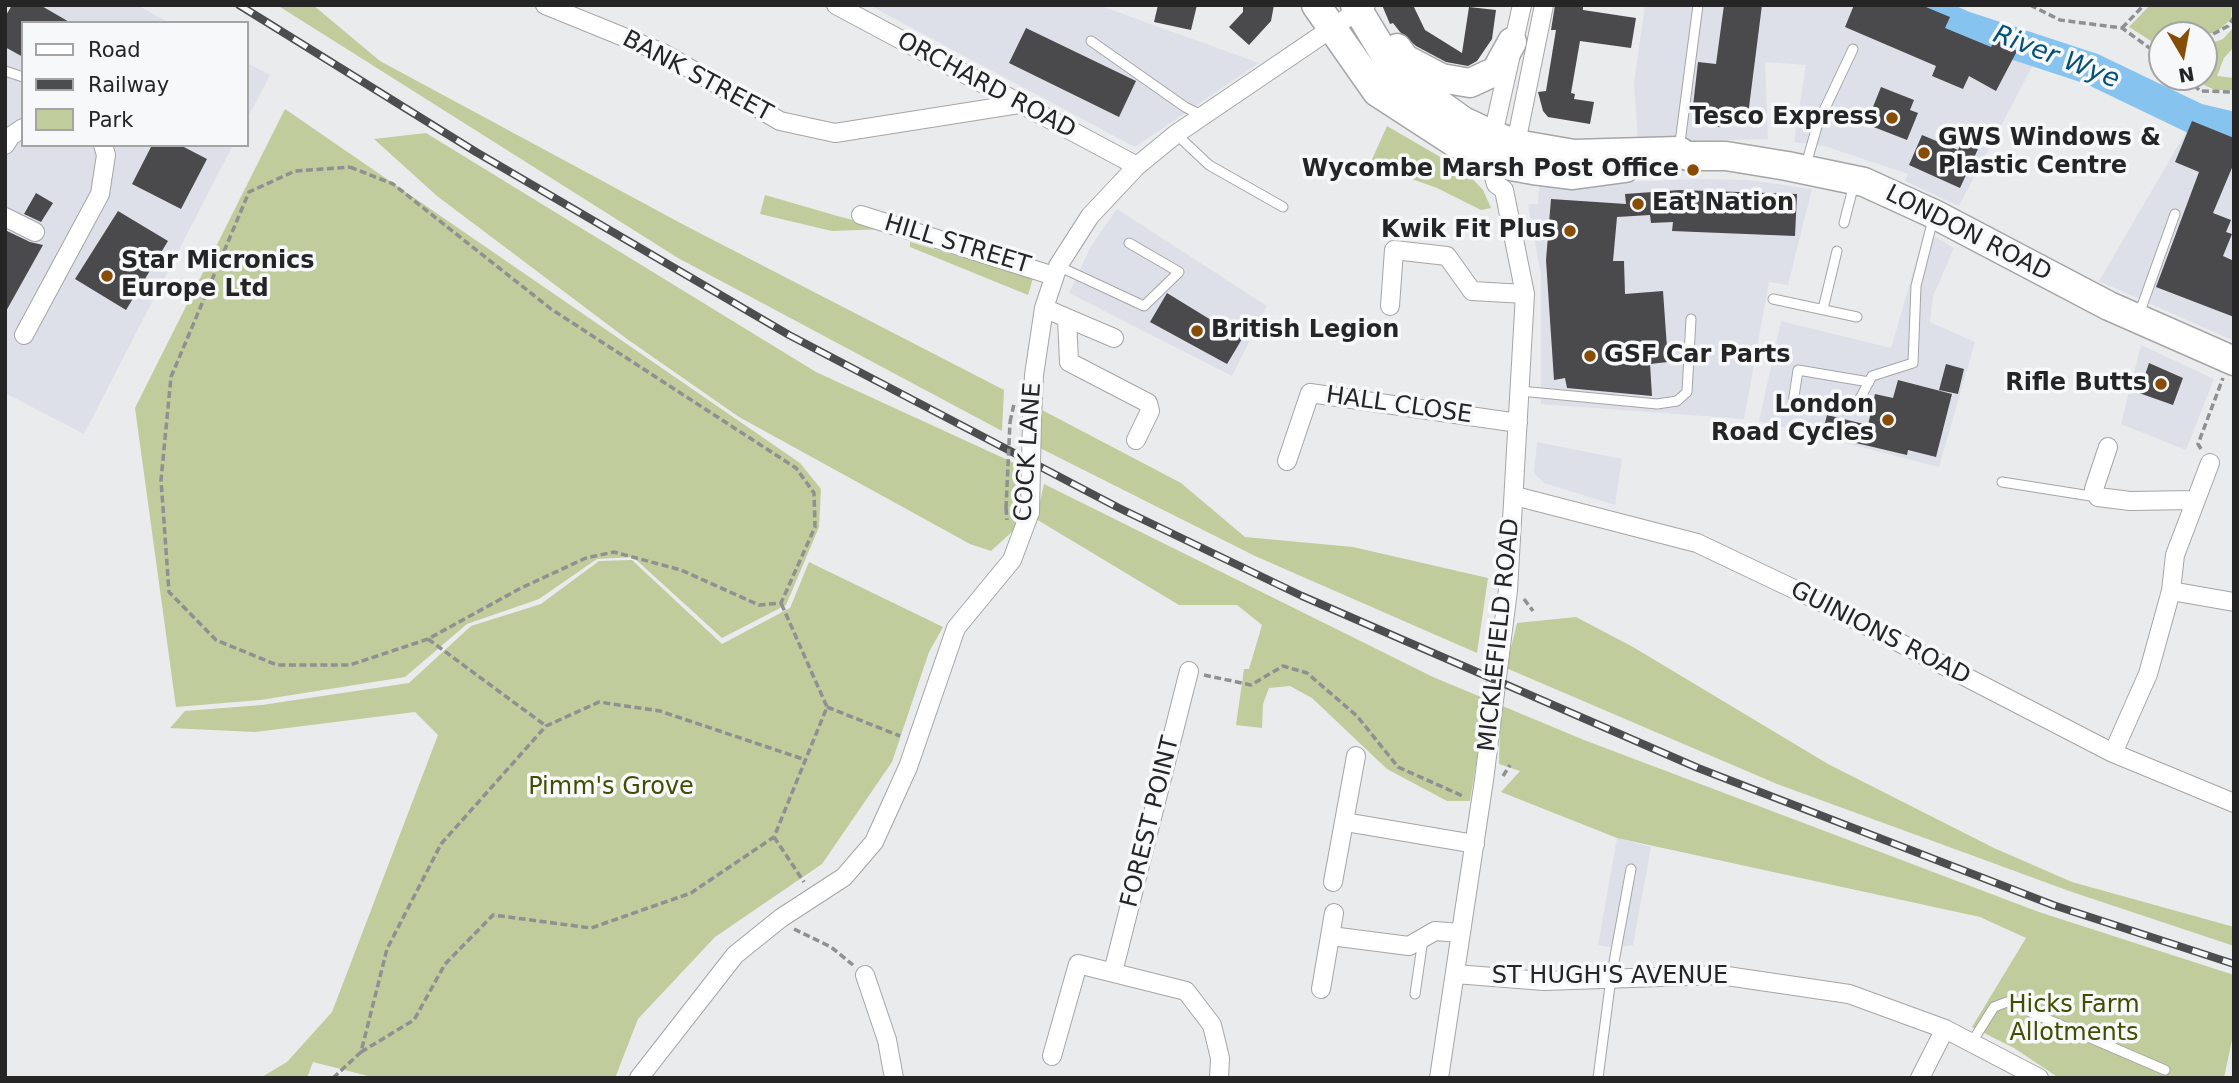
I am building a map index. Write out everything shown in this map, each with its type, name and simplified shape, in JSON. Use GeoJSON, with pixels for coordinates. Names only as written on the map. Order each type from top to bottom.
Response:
{"type":"FeatureCollection","features":[{"type":"Feature","properties":{"kind":"main road"},"geometry":{"type":"LineString","coordinates":[[1346,11],[1405,59],[1441,78],[1470,83],[1496,71],[1512,42]]}},
{"type":"Feature","properties":{"kind":"main road","name":"LONDON ROAD"},"geometry":{"type":"LineString","coordinates":[[1346,11],[1396,73],[1463,121],[1502,158],[1574,154],[1726,156],[1855,180],[1934,214],[2138,318],[2232,360]]}},
{"type":"Feature","properties":{"kind":"street","name":"BANK STREET"},"geometry":{"type":"LineString","coordinates":[[545,5],[663,54],[780,121],[824,131],[835,133],[1019,104]]}},
{"type":"Feature","properties":{"kind":"street","name":"ORCHARD ROAD"},"geometry":{"type":"LineString","coordinates":[[836,5],[1137,166]]}},
{"type":"Feature","properties":{"kind":"street"},"geometry":{"type":"LineString","coordinates":[[1502,158],[1512,42],[1521,5]]}},
{"type":"Feature","properties":{"kind":"street"},"geometry":{"type":"LineString","coordinates":[[1502,158],[1544,5]]}},
{"type":"Feature","properties":{"kind":"street","name":"COCK LANE"},"geometry":{"type":"LineString","coordinates":[[639,1078],[735,956],[781,918],[844,877],[874,842],[917,742],[956,628],[1012,560],[1030,512],[1034,375],[1044,308],[1056,271],[1090,216],[1137,166],[1176,134],[1346,11]]}},
{"type":"Feature","properties":{"kind":"street"},"geometry":{"type":"LineString","coordinates":[[24,335],[100,194],[106,155],[104,147]]}},
{"type":"Feature","properties":{"kind":"street","name":"MICKLEFIELD ROAD"},"geometry":{"type":"LineString","coordinates":[[1439,1078],[1481,801],[1508,590],[1515,496],[1525,294],[1502,158]]}},
{"type":"Feature","properties":{"kind":"street","name":"HILL STREET"},"geometry":{"type":"LineString","coordinates":[[861,215],[1056,271]]}},
{"type":"Feature","properties":{"kind":"street"},"geometry":{"type":"LineString","coordinates":[[5,217],[35,232]]}},
{"type":"Feature","properties":{"kind":"street"},"geometry":{"type":"LineString","coordinates":[[1390,306],[1394,250],[1447,256],[1472,291],[1525,294]]}},
{"type":"Feature","properties":{"kind":"street"},"geometry":{"type":"LineString","coordinates":[[1044,308],[1114,338]]}},
{"type":"Feature","properties":{"kind":"street"},"geometry":{"type":"LineString","coordinates":[[1067,318],[1069,362],[1148,403],[1150,411],[1136,440]]}},
{"type":"Feature","properties":{"kind":"street","name":"HALL CLOSE"},"geometry":{"type":"LineString","coordinates":[[1287,461],[1310,393],[1518,423]]}},
{"type":"Feature","properties":{"kind":"street"},"geometry":{"type":"LineString","coordinates":[[2108,447],[2094,489],[2098,497],[2130,501],[2194,500]]}},
{"type":"Feature","properties":{"kind":"street"},"geometry":{"type":"LineString","coordinates":[[2113,753],[2148,674],[2171,590],[2175,555],[2210,463]]}},
{"type":"Feature","properties":{"kind":"street","name":"GUINIONS ROAD"},"geometry":{"type":"LineString","coordinates":[[1515,496],[1697,543],[1819,601],[2113,753],[2234,803]]}},
{"type":"Feature","properties":{"kind":"street"},"geometry":{"type":"LineString","coordinates":[[2171,590],[2234,602]]}},
{"type":"Feature","properties":{"kind":"street","name":"FOREST POINT"},"geometry":{"type":"LineString","coordinates":[[1112,972],[1189,671]]}},
{"type":"Feature","properties":{"kind":"street"},"geometry":{"type":"LineString","coordinates":[[1333,882],[1356,756]]}},
{"type":"Feature","properties":{"kind":"street"},"geometry":{"type":"LineString","coordinates":[[1345,822],[1475,844]]}},
{"type":"Feature","properties":{"kind":"street"},"geometry":{"type":"LineString","coordinates":[[1321,989],[1335,913]]}},
{"type":"Feature","properties":{"kind":"street"},"geometry":{"type":"LineString","coordinates":[[1331,936],[1409,946],[1435,931],[1461,933]]}},
{"type":"Feature","properties":{"kind":"street"},"geometry":{"type":"LineString","coordinates":[[1052,1056],[1078,964],[1186,991],[1212,1025],[1220,1058],[1219,1078]]}},
{"type":"Feature","properties":{"kind":"street","name":"ST HUGH'S AVENUE"},"geometry":{"type":"LineString","coordinates":[[1455,974],[1544,981],[1720,975],[1849,994],[1945,1029],[2039,1078]]}},
{"type":"Feature","properties":{"kind":"street"},"geometry":{"type":"LineString","coordinates":[[865,975],[887,1040],[894,1078]]}},
{"type":"Feature","properties":{"kind":"street"},"geometry":{"type":"LineString","coordinates":[[1920,1078],[1945,1029]]}},
{"type":"Feature","properties":{"kind":"lane"},"geometry":{"type":"LineString","coordinates":[[1681,156],[1698,5]]}},
{"type":"Feature","properties":{"kind":"lane"},"geometry":{"type":"LineString","coordinates":[[1091,41],[1185,107],[1203,116]]}},
{"type":"Feature","properties":{"kind":"lane"},"geometry":{"type":"LineString","coordinates":[[1805,169],[1818,123],[1853,49]]}},
{"type":"Feature","properties":{"kind":"lane"},"geometry":{"type":"LineString","coordinates":[[1176,134],[1209,165],[1283,207]]}},
{"type":"Feature","properties":{"kind":"lane"},"geometry":{"type":"LineString","coordinates":[[1844,223],[1855,180]]}},
{"type":"Feature","properties":{"kind":"lane"},"geometry":{"type":"LineString","coordinates":[[1855,408],[1872,376],[1913,363],[1916,286],[1934,214]]}},
{"type":"Feature","properties":{"kind":"lane"},"geometry":{"type":"LineString","coordinates":[[2138,318],[2175,214]]}},
{"type":"Feature","properties":{"kind":"lane"},"geometry":{"type":"LineString","coordinates":[[1056,271],[1144,306],[1179,272],[1129,243]]}},
{"type":"Feature","properties":{"kind":"lane"},"geometry":{"type":"LineString","coordinates":[[1823,309],[1837,251]]}},
{"type":"Feature","properties":{"kind":"lane"},"geometry":{"type":"LineString","coordinates":[[1773,299],[1857,317]]}},
{"type":"Feature","properties":{"kind":"lane"},"geometry":{"type":"LineString","coordinates":[[1520,391],[1657,404],[1677,401],[1687,392],[1691,319]]}},
{"type":"Feature","properties":{"kind":"lane"},"geometry":{"type":"LineString","coordinates":[[1793,403],[1798,370],[1869,382]]}},
{"type":"Feature","properties":{"kind":"lane"},"geometry":{"type":"LineString","coordinates":[[2002,482],[2098,497]]}},
{"type":"Feature","properties":{"kind":"lane"},"geometry":{"type":"LineString","coordinates":[[1598,1078],[1611,978],[1631,869]]}},
{"type":"Feature","properties":{"kind":"lane"},"geometry":{"type":"LineString","coordinates":[[1415,994],[1424,937]]}},
{"type":"Feature","properties":{"kind":"lane"},"geometry":{"type":"LineString","coordinates":[[1972,1042],[1994,1007],[2007,1003],[2165,1070]]}},
{"type":"Feature","properties":{"kind":"path"},"geometry":{"type":"LineString","coordinates":[[2030,5],[2060,20],[2122,28],[2148,47]]}},
{"type":"Feature","properties":{"kind":"path"},"geometry":{"type":"LineString","coordinates":[[2122,28],[2144,5]]}},
{"type":"Feature","properties":{"kind":"path"},"geometry":{"type":"LineString","coordinates":[[2218,31],[2228,26],[2234,17]]}},
{"type":"Feature","properties":{"kind":"path"},"geometry":{"type":"LineString","coordinates":[[2200,91],[2234,92]]}},
{"type":"Feature","properties":{"kind":"path"},"geometry":{"type":"LineString","coordinates":[[781,603],[759,605],[681,570],[614,552],[586,558],[521,588],[428,639],[350,665],[276,665],[216,640],[169,593],[161,480],[171,377],[249,192],[295,171],[351,167],[393,184],[551,309],[796,468],[814,493],[815,527],[781,603],[827,707],[917,742]]}},
{"type":"Feature","properties":{"kind":"path"},"geometry":{"type":"LineString","coordinates":[[2210,463],[2198,444],[2232,360]]}},
{"type":"Feature","properties":{"kind":"path"},"geometry":{"type":"LineString","coordinates":[[1006,508],[1010,422]]}},
{"type":"Feature","properties":{"kind":"path"},"geometry":{"type":"LineString","coordinates":[[428,639],[546,726]]}},
{"type":"Feature","properties":{"kind":"path"},"geometry":{"type":"LineString","coordinates":[[1189,671],[1251,685],[1283,666],[1307,673],[1357,716],[1398,766],[1481,801]]}},
{"type":"Feature","properties":{"kind":"path"},"geometry":{"type":"LineString","coordinates":[[361,1052],[387,948],[440,844],[546,726],[599,702],[660,711],[806,760]]}},
{"type":"Feature","properties":{"kind":"path"},"geometry":{"type":"LineString","coordinates":[[333,1078],[361,1052],[414,1020],[445,964],[493,915],[591,928],[691,893],[774,837],[827,707]]}},
{"type":"Feature","properties":{"kind":"path"},"geometry":{"type":"LineString","coordinates":[[774,837],[814,898]]}},
{"type":"Feature","properties":{"kind":"path"},"geometry":{"type":"LineString","coordinates":[[781,918],[795,930],[831,947],[865,975]]}},
{"type":"Feature","properties":{"kind":"shaded area"},"geometry":{"type":"Polygon","coordinates":[[[5,5],[137,5],[166,21],[21,21],[21,147],[232,147],[84,434],[5,393],[5,5]]]}},
{"type":"Feature","properties":{"kind":"shaded area"},"geometry":{"type":"Polygon","coordinates":[[[869,5],[1098,5],[1259,63],[1135,147],[869,5]]]}},
{"type":"Feature","properties":{"kind":"shaded area"},"geometry":{"type":"Polygon","coordinates":[[[1645,5],[1922,5],[2000,33],[2018,34],[2045,42],[1959,206],[1905,181],[1908,174],[1824,146],[1794,142],[1806,65],[1765,62],[1768,139],[1638,143],[1634,83],[1645,5]]]}},
{"type":"Feature","properties":{"kind":"shaded area"},"geometry":{"type":"Polygon","coordinates":[[[248,64],[270,75],[248,117],[248,64]]]}},
{"type":"Feature","properties":{"kind":"shaded area"},"geometry":{"type":"Polygon","coordinates":[[[2197,113],[2234,127],[2234,341],[2099,281],[2197,113]]]}},
{"type":"Feature","properties":{"kind":"shaded area"},"geometry":{"type":"Polygon","coordinates":[[[1697,179],[1748,180],[1812,189],[1788,285],[1769,282],[1744,419],[1541,404],[1541,275],[1528,204],[1538,204],[1539,186],[1697,179]]]}},
{"type":"Feature","properties":{"kind":"shaded area"},"geometry":{"type":"Polygon","coordinates":[[[1117,209],[1267,306],[1232,376],[1069,293],[1091,246],[1117,209]]]}},
{"type":"Feature","properties":{"kind":"shaded area"},"geometry":{"type":"Polygon","coordinates":[[[1925,231],[1954,248],[1933,296],[1930,322],[1975,342],[1939,467],[1759,421],[1781,321],[1891,348],[1925,231]]]}},
{"type":"Feature","properties":{"kind":"shaded area"},"geometry":{"type":"Polygon","coordinates":[[[2141,345],[2214,379],[2186,450],[2121,424],[2141,345]]]}},
{"type":"Feature","properties":{"kind":"shaded area"},"geometry":{"type":"Polygon","coordinates":[[[1537,442],[1622,459],[1615,505],[1544,483],[1534,473],[1537,442]]]}},
{"type":"Feature","properties":{"kind":"shaded area"},"geometry":{"type":"Polygon","coordinates":[[[1617,838],[1651,847],[1633,945],[1614,948],[1598,945],[1617,838]]]}},
{"type":"Feature","properties":{"kind":"green space"},"geometry":{"type":"Polygon","coordinates":[[[277,5],[313,5],[380,61],[686,226],[1004,390],[1002,431],[678,258],[277,5]]]}},
{"type":"Feature","properties":{"kind":"green space"},"geometry":{"type":"Polygon","coordinates":[[[2150,5],[2232,5],[2231,19],[2218,31],[2218,21],[2148,21],[2148,39],[2129,27],[2150,5]]]}},
{"type":"Feature","properties":{"kind":"green space"},"geometry":{"type":"Polygon","coordinates":[[[2234,27],[2234,47],[2224,58],[2218,73],[2218,41],[2234,27]]]}},
{"type":"Feature","properties":{"kind":"green space"},"geometry":{"type":"Polygon","coordinates":[[[2218,76],[2234,78],[2234,90],[2218,90],[2218,76]]]}},
{"type":"Feature","properties":{"kind":"green space"},"geometry":{"type":"Polygon","coordinates":[[[285,109],[800,463],[821,489],[819,527],[786,605],[722,638],[633,557],[597,559],[539,599],[467,624],[405,677],[260,700],[176,707],[135,408],[285,109]]]}},
{"type":"Feature","properties":{"kind":"green space"},"geometry":{"type":"Polygon","coordinates":[[[1387,126],[1466,172],[1483,190],[1491,208],[1481,210],[1437,188],[1370,164],[1387,126]]]}},
{"type":"Feature","properties":{"kind":"green space"},"geometry":{"type":"Polygon","coordinates":[[[426,133],[816,372],[1023,467],[1015,529],[991,551],[970,544],[739,417],[627,339],[437,196],[374,139],[426,133]]]}},
{"type":"Feature","properties":{"kind":"green space"},"geometry":{"type":"Polygon","coordinates":[[[765,195],[888,229],[832,231],[760,214],[765,195]]]}},
{"type":"Feature","properties":{"kind":"green space"},"geometry":{"type":"Polygon","coordinates":[[[910,242],[1033,278],[1028,295],[910,247],[910,242]]]}},
{"type":"Feature","properties":{"kind":"green space"},"geometry":{"type":"Polygon","coordinates":[[[1042,410],[1181,483],[1245,537],[1353,547],[1488,578],[1477,653],[1255,556],[1040,448],[1042,410]]]}},
{"type":"Feature","properties":{"kind":"green space","name":"Hicks Farm Allotments"},"geometry":{"type":"Polygon","coordinates":[[[1044,484],[1433,677],[1584,740],[2039,912],[2234,975],[2234,1030],[2224,1078],[2059,1078],[2014,1048],[1972,1027],[2026,938],[1980,917],[1617,838],[1501,792],[1520,771],[1499,764],[1500,733],[1482,727],[1470,801],[1447,801],[1387,769],[1312,698],[1290,686],[1269,688],[1263,704],[1262,728],[1236,725],[1244,669],[1249,669],[1262,625],[1237,605],[1179,605],[1036,519],[1044,484]]]}},
{"type":"Feature","properties":{"kind":"green space","name":"Pimm's Grove"},"geometry":{"type":"Polygon","coordinates":[[[632,560],[722,644],[790,608],[809,562],[943,627],[929,652],[892,762],[822,864],[715,937],[638,1019],[615,1078],[376,1078],[313,1062],[307,1078],[260,1078],[287,1062],[332,1012],[438,735],[415,712],[255,732],[170,728],[185,711],[262,705],[409,683],[471,626],[541,604],[599,561],[632,560]]]}},
{"type":"Feature","properties":{"kind":"green space"},"geometry":{"type":"Polygon","coordinates":[[[1576,617],[1633,647],[1828,764],[1994,848],[2072,882],[2234,927],[2234,946],[2072,892],[1777,784],[1506,668],[1517,623],[1576,617]]]}},
{"type":"Feature","properties":{"kind":"building"},"geometry":{"type":"Polygon","coordinates":[[[12,5],[40,5],[68,21],[21,21],[21,56],[5,47],[5,17],[12,5]]]}},
{"type":"Feature","properties":{"kind":"building"},"geometry":{"type":"Polygon","coordinates":[[[1158,5],[1197,5],[1191,30],[1154,22],[1158,5]]]}},
{"type":"Feature","properties":{"kind":"building"},"geometry":{"type":"Polygon","coordinates":[[[1243,5],[1274,5],[1271,21],[1249,45],[1229,27],[1243,12],[1243,5]]]}},
{"type":"Feature","properties":{"kind":"building"},"geometry":{"type":"Polygon","coordinates":[[[1382,5],[1413,5],[1425,30],[1462,53],[1469,7],[1496,10],[1492,39],[1477,61],[1468,66],[1446,62],[1416,46],[1393,23],[1390,24],[1382,5]]]}},
{"type":"Feature","properties":{"kind":"building"},"geometry":{"type":"Polygon","coordinates":[[[1555,5],[1583,5],[1583,10],[1636,18],[1631,48],[1580,41],[1571,93],[1575,94],[1574,99],[1594,102],[1590,124],[1548,117],[1543,111],[1538,92],[1546,91],[1556,30],[1551,30],[1555,5]]]}},
{"type":"Feature","properties":{"kind":"building"},"geometry":{"type":"Polygon","coordinates":[[[1724,5],[1762,5],[1747,123],[1719,127],[1692,115],[1698,62],[1716,64],[1724,5]]]}},
{"type":"Feature","properties":{"kind":"building"},"geometry":{"type":"Polygon","coordinates":[[[1854,5],[1921,5],[1950,17],[1945,28],[1991,47],[1995,39],[2017,51],[1996,91],[1969,76],[1963,89],[1932,76],[1936,66],[1845,27],[1854,5]]]}},
{"type":"Feature","properties":{"kind":"building"},"geometry":{"type":"Polygon","coordinates":[[[1026,28],[1136,81],[1119,117],[1009,63],[1026,28]]]}},
{"type":"Feature","properties":{"kind":"building","name":"Tesco Express"},"geometry":{"type":"Polygon","coordinates":[[[1881,87],[1914,100],[1910,110],[1918,113],[1907,140],[1866,124],[1881,87]]]}},
{"type":"Feature","properties":{"kind":"building"},"geometry":{"type":"Polygon","coordinates":[[[2192,121],[2234,138],[2234,163],[2213,213],[2231,220],[2226,232],[2232,234],[2223,256],[2234,261],[2234,317],[2156,287],[2199,172],[2175,162],[2192,121]]]}},
{"type":"Feature","properties":{"kind":"building"},"geometry":{"type":"Polygon","coordinates":[[[1922,135],[1958,150],[1962,142],[1978,149],[1960,188],[1909,165],[1922,135]]]}},
{"type":"Feature","properties":{"kind":"building"},"geometry":{"type":"Polygon","coordinates":[[[151,147],[184,147],[207,159],[181,209],[132,184],[151,147]]]}},
{"type":"Feature","properties":{"kind":"building"},"geometry":{"type":"Polygon","coordinates":[[[1680,190],[1797,194],[1795,236],[1672,231],[1673,222],[1651,223],[1650,215],[1617,217],[1613,261],[1624,261],[1625,294],[1663,291],[1668,362],[1650,364],[1652,396],[1567,388],[1565,378],[1554,380],[1546,260],[1551,199],[1626,204],[1625,194],[1680,190]]]}},
{"type":"Feature","properties":{"kind":"building"},"geometry":{"type":"Polygon","coordinates":[[[36,193],[53,203],[41,222],[24,214],[36,193]]]}},
{"type":"Feature","properties":{"kind":"building"},"geometry":{"type":"Polygon","coordinates":[[[118,211],[168,241],[126,310],[75,279],[118,211]]]}},
{"type":"Feature","properties":{"kind":"building"},"geometry":{"type":"Polygon","coordinates":[[[5,230],[43,245],[5,313],[5,230]]]}},
{"type":"Feature","properties":{"kind":"building","name":"British Legion"},"geometry":{"type":"Polygon","coordinates":[[[1167,293],[1242,339],[1227,364],[1150,322],[1167,293]]]}},
{"type":"Feature","properties":{"kind":"building"},"geometry":{"type":"Polygon","coordinates":[[[2149,363],[2183,378],[2173,405],[2139,393],[2149,363]]]}},
{"type":"Feature","properties":{"kind":"building"},"geometry":{"type":"Polygon","coordinates":[[[1946,364],[1964,369],[1958,394],[1939,390],[1946,364]]]}},
{"type":"Feature","properties":{"kind":"building"},"geometry":{"type":"Polygon","coordinates":[[[1898,380],[1952,394],[1936,457],[1908,450],[1907,455],[1822,435],[1827,415],[1868,425],[1875,394],[1893,398],[1898,380]]]}},
{"type":"Feature","properties":{"kind":"waterway","name":"River Wye"},"geometry":{"type":"LineString","coordinates":[[1915,5],[1964,27],[2092,69],[2196,119],[2234,128]]}},
{"type":"Feature","properties":{"kind":"railway"},"geometry":{"type":"LineString","coordinates":[[239,5],[476,152],[789,335],[1119,508],[1302,596],[1698,768],[2053,905],[2234,964]]}},
{"type":"Feature","properties":{"kind":"place","name":"Tesco Express"},"geometry":{"type":"Point","coordinates":[1892,118]}},
{"type":"Feature","properties":{"kind":"place","name":"GWS Windows & Plastic Centre"},"geometry":{"type":"Point","coordinates":[1924,153]}},
{"type":"Feature","properties":{"kind":"place","name":"Wycombe Marsh Post Office"},"geometry":{"type":"Point","coordinates":[1693,170]}},
{"type":"Feature","properties":{"kind":"place","name":"Eat Nation"},"geometry":{"type":"Point","coordinates":[1638,204]}},
{"type":"Feature","properties":{"kind":"place","name":"Kwik Fit Plus"},"geometry":{"type":"Point","coordinates":[1570,231]}},
{"type":"Feature","properties":{"kind":"place","name":"Star Micronics Europe Ltd"},"geometry":{"type":"Point","coordinates":[107,276]}},
{"type":"Feature","properties":{"kind":"place","name":"British Legion"},"geometry":{"type":"Point","coordinates":[1197,331]}},
{"type":"Feature","properties":{"kind":"place","name":"GSF Car Parts"},"geometry":{"type":"Point","coordinates":[1590,356]}},
{"type":"Feature","properties":{"kind":"place","name":"Rifle Butts"},"geometry":{"type":"Point","coordinates":[2161,384]}},
{"type":"Feature","properties":{"kind":"place","name":"London Road Cycles"},"geometry":{"type":"Point","coordinates":[1888,420]}}]}
